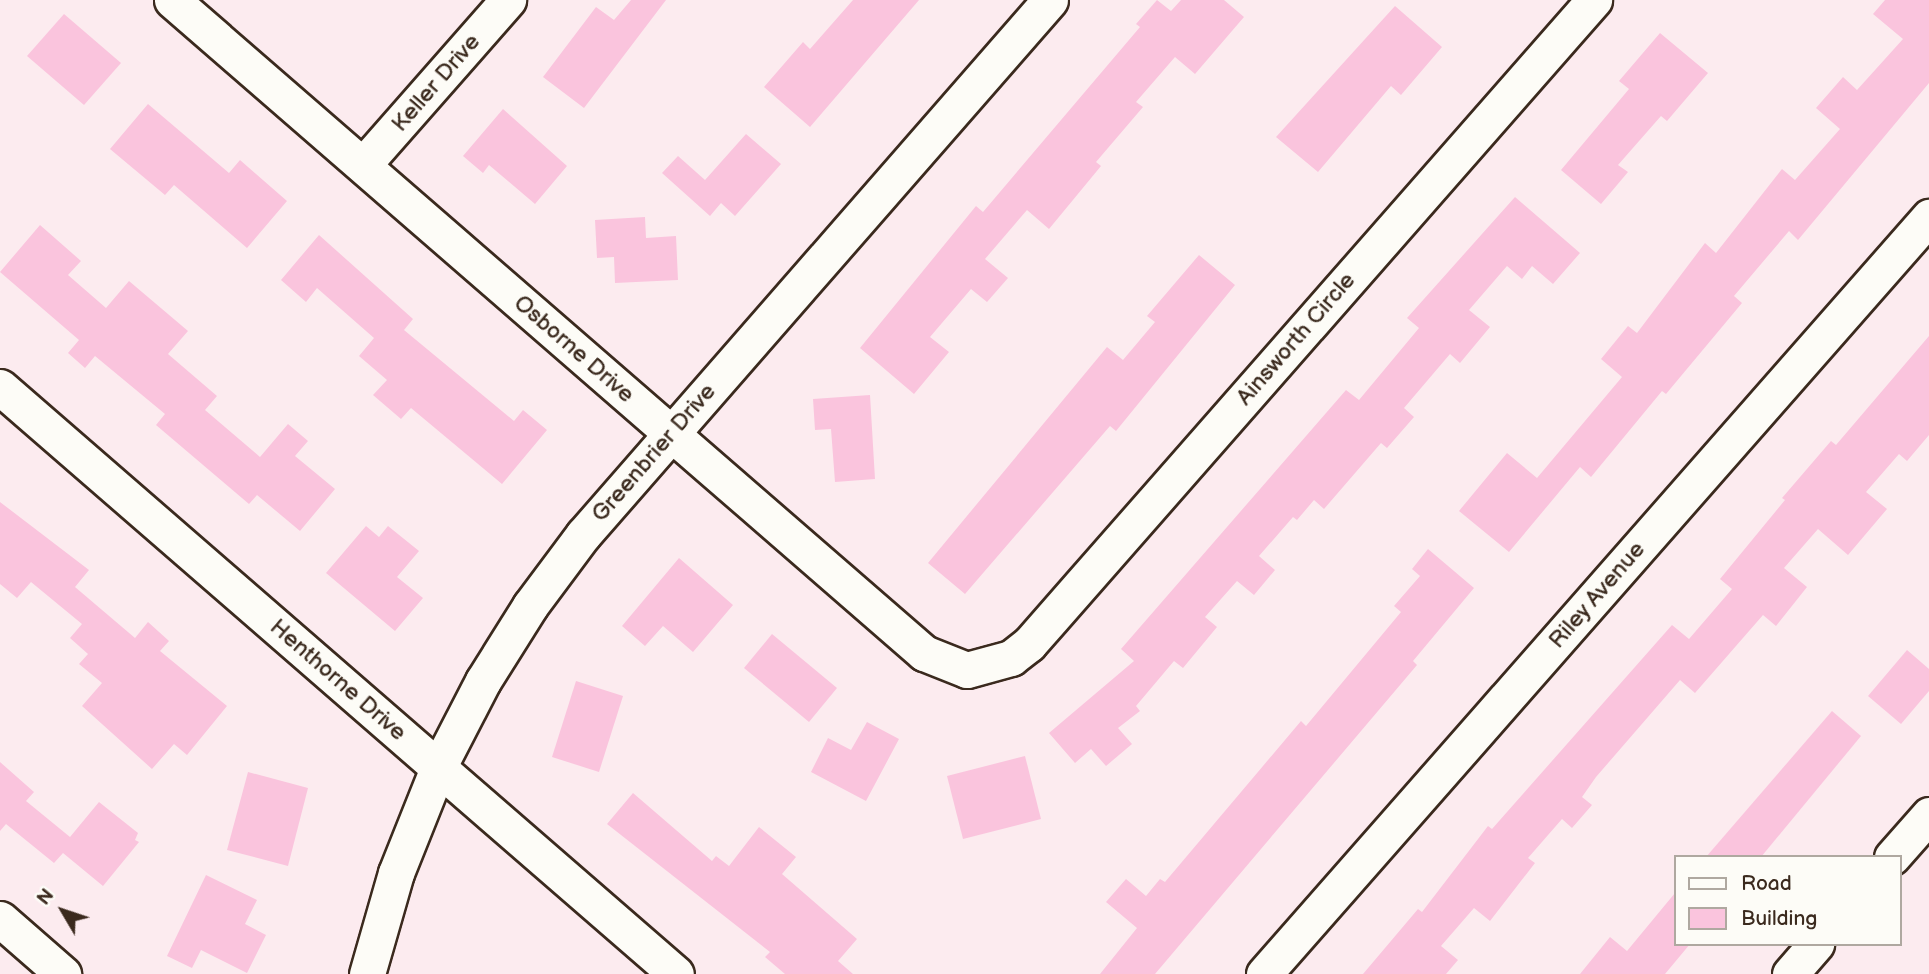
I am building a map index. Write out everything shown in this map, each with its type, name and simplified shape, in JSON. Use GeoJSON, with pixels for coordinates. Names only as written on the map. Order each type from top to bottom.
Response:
{"type":"FeatureCollection","features":[{"type":"Feature","properties":{"kind":"street","name":"Osborne Drive"},"geometry":{"type":"LineString","coordinates":[[172,0],[924,653],[967,670],[990,667]]}},
{"type":"Feature","properties":{"kind":"street","name":"Keller Drive"},"geometry":{"type":"LineString","coordinates":[[363,165],[508,0]]}},
{"type":"Feature","properties":{"kind":"street","name":"Greenbrier Drive"},"geometry":{"type":"LineString","coordinates":[[367,974],[396,873],[438,768],[483,681],[530,606],[583,535],[1051,0]]}},
{"type":"Feature","properties":{"kind":"street","name":"Ainsworth Circle"},"geometry":{"type":"LineString","coordinates":[[990,667],[1011,659],[1029,644],[1594,0]]}},
{"type":"Feature","properties":{"kind":"street","name":"Riley Avenue"},"geometry":{"type":"LineString","coordinates":[[1264,974],[1929,217]]}},
{"type":"Feature","properties":{"kind":"street","name":"Henthorne Drive"},"geometry":{"type":"LineString","coordinates":[[0,387],[676,974]]}},
{"type":"Feature","properties":{"kind":"street"},"geometry":{"type":"LineString","coordinates":[[1894,855],[1929,815]]}},
{"type":"Feature","properties":{"kind":"street"},"geometry":{"type":"LineString","coordinates":[[0,919],[63,974]]}},
{"type":"Feature","properties":{"kind":"street"},"geometry":{"type":"LineString","coordinates":[[1790,974],[1814,946]]}},
{"type":"Feature","properties":{"kind":"building"},"geometry":{"type":"Polygon","coordinates":[[[631,0],[666,0],[584,108],[543,77],[596,7],[614,20],[631,0]]]}},
{"type":"Feature","properties":{"kind":"building"},"geometry":{"type":"Polygon","coordinates":[[[853,0],[919,0],[810,127],[764,87],[803,42],[810,49],[853,0]]]}},
{"type":"Feature","properties":{"kind":"building"},"geometry":{"type":"Polygon","coordinates":[[[1157,0],[1171,11],[1181,0],[1224,0],[1244,17],[1195,74],[1175,57],[1136,102],[1143,107],[1096,162],[1101,166],[1049,229],[1027,210],[985,259],[1008,278],[987,302],[971,289],[930,337],[949,352],[914,394],[860,348],[976,206],[983,212],[1140,27],[1136,24],[1157,0]]]}},
{"type":"Feature","properties":{"kind":"building"},"geometry":{"type":"Polygon","coordinates":[[[1885,0],[1929,0],[1929,83],[1798,240],[1789,231],[1734,296],[1742,303],[1666,394],[1662,391],[1591,477],[1580,467],[1509,552],[1459,511],[1507,453],[1537,478],[1622,377],[1601,359],[1628,326],[1637,333],[1705,243],[1716,253],[1782,169],[1795,180],[1840,129],[1816,108],[1843,77],[1857,90],[1903,39],[1873,14],[1885,0]]]}},
{"type":"Feature","properties":{"kind":"building"},"geometry":{"type":"Polygon","coordinates":[[[1395,6],[1442,47],[1401,95],[1391,86],[1318,172],[1276,137],[1395,6]]]}},
{"type":"Feature","properties":{"kind":"building"},"geometry":{"type":"Polygon","coordinates":[[[64,14],[121,63],[84,105],[27,56],[64,14]]]}},
{"type":"Feature","properties":{"kind":"building"},"geometry":{"type":"Polygon","coordinates":[[[1660,33],[1708,73],[1667,121],[1661,116],[1618,165],[1628,172],[1601,204],[1561,170],[1629,89],[1619,81],[1660,33]]]}},
{"type":"Feature","properties":{"kind":"building"},"geometry":{"type":"Polygon","coordinates":[[[148,104],[229,173],[240,160],[287,201],[247,248],[174,185],[165,195],[110,149],[148,104]]]}},
{"type":"Feature","properties":{"kind":"building"},"geometry":{"type":"Polygon","coordinates":[[[503,109],[567,166],[535,204],[489,165],[483,173],[463,156],[503,109]]]}},
{"type":"Feature","properties":{"kind":"building"},"geometry":{"type":"Polygon","coordinates":[[[746,134],[781,164],[735,216],[721,203],[710,216],[662,173],[678,156],[705,180],[746,134]]]}},
{"type":"Feature","properties":{"kind":"building"},"geometry":{"type":"Polygon","coordinates":[[[1515,197],[1580,253],[1553,284],[1532,266],[1522,279],[1507,266],[1469,310],[1490,327],[1460,363],[1450,354],[1404,408],[1414,417],[1387,448],[1381,443],[1324,509],[1314,500],[1297,520],[1293,517],[1259,556],[1275,570],[1254,595],[1237,581],[1205,617],[1217,627],[1183,668],[1174,661],[1136,706],[1140,711],[1118,728],[1132,744],[1106,766],[1091,749],[1075,763],[1049,733],[1134,661],[1121,649],[1346,390],[1359,400],[1419,328],[1407,318],[1515,197]]]}},
{"type":"Feature","properties":{"kind":"building"},"geometry":{"type":"Polygon","coordinates":[[[645,217],[646,238],[676,236],[678,280],[615,283],[614,257],[597,258],[595,220],[645,217]]]}},
{"type":"Feature","properties":{"kind":"building"},"geometry":{"type":"Polygon","coordinates":[[[40,225],[81,261],[68,275],[106,308],[129,281],[188,331],[168,354],[217,396],[205,410],[260,457],[288,424],[308,441],[295,456],[335,489],[300,531],[257,495],[249,504],[156,425],[165,414],[95,356],[85,368],[68,353],[79,340],[0,272],[40,225]]]}},
{"type":"Feature","properties":{"kind":"building"},"geometry":{"type":"Polygon","coordinates":[[[319,235],[413,319],[404,330],[514,421],[523,410],[547,430],[502,484],[411,408],[401,419],[373,395],[387,380],[359,356],[374,338],[317,288],[306,302],[281,280],[319,235]]]}},
{"type":"Feature","properties":{"kind":"building"},"geometry":{"type":"Polygon","coordinates":[[[1199,255],[1235,285],[1116,431],[1110,426],[965,594],[928,563],[1107,347],[1123,360],[1155,322],[1147,316],[1199,255]]]}},
{"type":"Feature","properties":{"kind":"building"},"geometry":{"type":"Polygon","coordinates":[[[1929,336],[1929,435],[1907,461],[1899,454],[1866,492],[1887,509],[1848,555],[1818,529],[1784,568],[1807,587],[1776,626],[1763,615],[1695,693],[1680,680],[1596,777],[1582,797],[1592,805],[1572,828],[1562,819],[1528,858],[1535,863],[1490,921],[1474,908],[1441,946],[1458,960],[1446,974],[1363,974],[1418,909],[1422,912],[1488,826],[1492,829],[1672,625],[1689,639],[1732,589],[1720,579],[1785,500],[1782,498],[1831,441],[1836,445],[1929,336]]]}},
{"type":"Feature","properties":{"kind":"building"},"geometry":{"type":"Polygon","coordinates":[[[870,395],[875,479],[835,482],[831,429],[815,430],[813,399],[870,395]]]}},
{"type":"Feature","properties":{"kind":"building"},"geometry":{"type":"Polygon","coordinates":[[[0,502],[89,570],[75,587],[135,638],[148,622],[169,641],[160,651],[227,706],[187,755],[174,744],[152,769],[82,706],[102,683],[79,664],[88,654],[70,638],[82,624],[31,582],[17,598],[0,584],[0,502]]]}},
{"type":"Feature","properties":{"kind":"building"},"geometry":{"type":"Polygon","coordinates":[[[366,526],[379,537],[388,526],[419,551],[397,577],[423,598],[395,631],[326,573],[366,526]]]}},
{"type":"Feature","properties":{"kind":"building"},"geometry":{"type":"Polygon","coordinates":[[[1428,549],[1474,588],[1413,661],[1417,665],[1155,974],[1100,974],[1137,928],[1106,902],[1126,879],[1146,896],[1160,879],[1165,882],[1301,721],[1306,726],[1401,612],[1394,606],[1420,576],[1412,569],[1428,549]]]}},
{"type":"Feature","properties":{"kind":"building"},"geometry":{"type":"Polygon","coordinates":[[[679,558],[733,605],[693,652],[663,626],[645,646],[622,626],[679,558]]]}},
{"type":"Feature","properties":{"kind":"building"},"geometry":{"type":"Polygon","coordinates":[[[772,634],[837,688],[809,722],[744,668],[772,634]]]}},
{"type":"Feature","properties":{"kind":"building"},"geometry":{"type":"Polygon","coordinates":[[[1907,650],[1929,669],[1929,691],[1901,724],[1868,696],[1907,650]]]}},
{"type":"Feature","properties":{"kind":"building"},"geometry":{"type":"Polygon","coordinates":[[[576,681],[623,696],[599,772],[552,757],[576,681]]]}},
{"type":"Feature","properties":{"kind":"building"},"geometry":{"type":"Polygon","coordinates":[[[1832,711],[1861,736],[1763,855],[1708,855],[1832,711]]]}},
{"type":"Feature","properties":{"kind":"building"},"geometry":{"type":"Polygon","coordinates":[[[867,722],[899,739],[866,801],[811,772],[828,738],[851,750],[867,722]]]}},
{"type":"Feature","properties":{"kind":"building"},"geometry":{"type":"Polygon","coordinates":[[[1025,756],[1041,819],[963,839],[947,776],[1025,756]]]}},
{"type":"Feature","properties":{"kind":"building"},"geometry":{"type":"Polygon","coordinates":[[[0,762],[34,792],[26,801],[70,837],[99,802],[138,833],[135,840],[139,842],[103,886],[63,853],[54,863],[6,824],[0,831],[0,762]]]}},
{"type":"Feature","properties":{"kind":"building"},"geometry":{"type":"Polygon","coordinates":[[[248,772],[308,788],[288,866],[227,850],[248,772]]]}},
{"type":"Feature","properties":{"kind":"building"},"geometry":{"type":"Polygon","coordinates":[[[633,793],[712,861],[716,856],[729,866],[759,827],[796,857],[782,874],[857,939],[838,961],[853,974],[785,974],[765,957],[770,952],[607,824],[633,793]]]}},
{"type":"Feature","properties":{"kind":"building"},"geometry":{"type":"Polygon","coordinates":[[[206,875],[257,900],[245,924],[266,935],[247,973],[201,950],[192,968],[167,956],[206,875]]]}},
{"type":"Feature","properties":{"kind":"building"},"geometry":{"type":"Polygon","coordinates":[[[1674,894],[1674,946],[1688,946],[1665,974],[1580,974],[1610,937],[1627,951],[1674,894]]]}}]}
